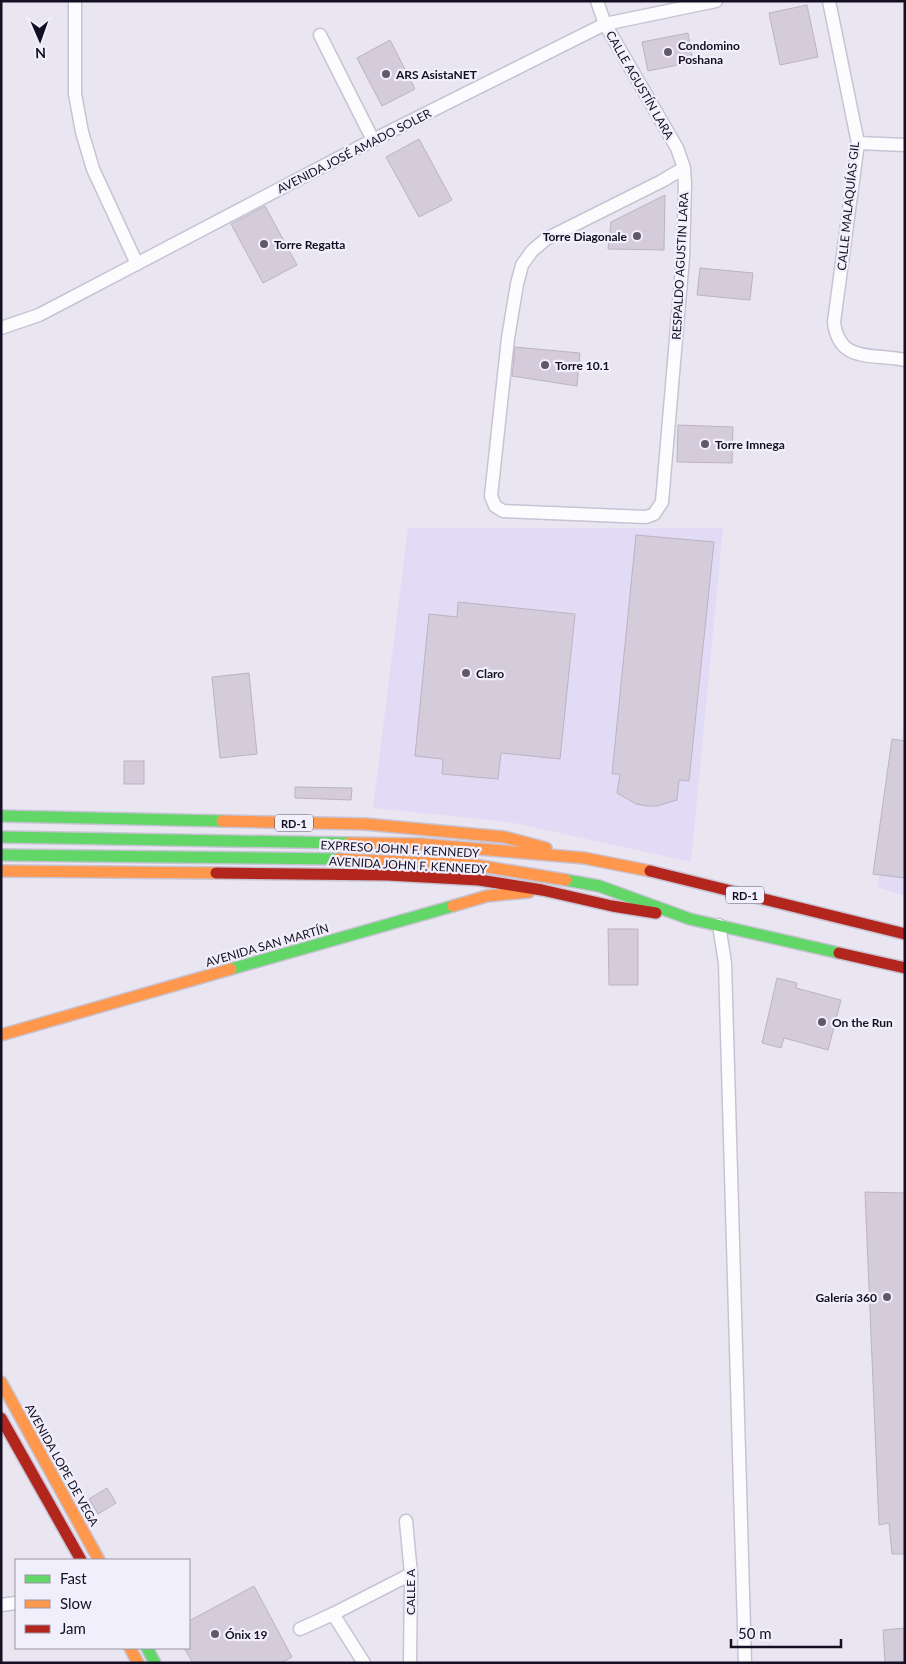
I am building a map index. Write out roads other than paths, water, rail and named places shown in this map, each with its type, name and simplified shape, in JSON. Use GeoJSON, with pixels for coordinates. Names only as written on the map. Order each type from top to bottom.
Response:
{"type":"FeatureCollection","features":[{"type":"Feature","properties":{"kind":"main road","name":"RD-1"},"geometry":{"type":"LineString","coordinates":[[1,816],[365,824],[504,837],[584,858]]}},
{"type":"Feature","properties":{"kind":"main road","name":"EXPRESO JOHN F. KENNEDY"},"geometry":{"type":"LineString","coordinates":[[1,837],[421,844],[584,858],[629,866],[905,934]]}},
{"type":"Feature","properties":{"kind":"main road","name":"EXPRESO JOHN F. KENNEDY"},"geometry":{"type":"LineString","coordinates":[[1,855],[356,859],[475,865],[599,886],[690,919],[905,968]]}},
{"type":"Feature","properties":{"kind":"main road","name":"AVENIDA JOHN F. KENNEDY"},"geometry":{"type":"LineString","coordinates":[[1,871],[388,875],[479,880],[542,890],[612,906],[690,919]]}},
{"type":"Feature","properties":{"kind":"main road","name":"AVENIDA SAN MARTÍN"},"geometry":{"type":"LineString","coordinates":[[1,1035],[487,896],[542,890]]}},
{"type":"Feature","properties":{"kind":"main road","name":"AVENIDA LOPE DE VEGA"},"geometry":{"type":"LineString","coordinates":[[1,1382],[98,1559]]}},
{"type":"Feature","properties":{"kind":"main road"},"geometry":{"type":"LineString","coordinates":[[1,1418],[80,1559]]}},
{"type":"Feature","properties":{"kind":"main road"},"geometry":{"type":"LineString","coordinates":[[131,1649],[138,1663]]}},
{"type":"Feature","properties":{"kind":"main road"},"geometry":{"type":"LineString","coordinates":[[147,1649],[155,1663]]}},
{"type":"Feature","properties":{"kind":"street"},"geometry":{"type":"LineString","coordinates":[[75,1],[75,94],[82,132],[93,170],[137,264]]}},
{"type":"Feature","properties":{"kind":"street","name":"CALLE AGUSTÍN LARA"},"geometry":{"type":"LineString","coordinates":[[597,1],[605,24],[677,148],[684,168]]}},
{"type":"Feature","properties":{"kind":"street","name":"AVENIDA JOSÉ AMADO SOLER"},"geometry":{"type":"LineString","coordinates":[[1,328],[39,315],[373,140],[605,24],[716,1]]}},
{"type":"Feature","properties":{"kind":"street","name":"CALLE MALAQUÍAS GIL"},"geometry":{"type":"LineString","coordinates":[[829,1],[858,142],[834,322],[836,332],[842,345],[850,352],[905,360]]}},
{"type":"Feature","properties":{"kind":"street"},"geometry":{"type":"LineString","coordinates":[[320,35],[373,140]]}},
{"type":"Feature","properties":{"kind":"street"},"geometry":{"type":"LineString","coordinates":[[858,142],[905,145]]}},
{"type":"Feature","properties":{"kind":"street","name":"RESPALDO AGUSTIN LARA"},"geometry":{"type":"LineString","coordinates":[[684,168],[683,257],[662,502],[654,514],[646,517],[503,511],[496,506],[491,496],[508,338],[522,265],[546,239],[684,168]]}},
{"type":"Feature","properties":{"kind":"street"},"geometry":{"type":"LineString","coordinates":[[720,925],[725,963],[745,1663]]}},
{"type":"Feature","properties":{"kind":"street","name":"CALLE A"},"geometry":{"type":"LineString","coordinates":[[406,1522],[411,1574],[410,1663]]}},
{"type":"Feature","properties":{"kind":"street"},"geometry":{"type":"LineString","coordinates":[[300,1629],[411,1574]]}},
{"type":"Feature","properties":{"kind":"street"},"geometry":{"type":"LineString","coordinates":[[1,1605],[15,1603]]}},
{"type":"Feature","properties":{"kind":"street"},"geometry":{"type":"LineString","coordinates":[[333,1614],[364,1663]]}},
{"type":"Feature","properties":{"kind":"place","name":"Condomino Poshana"},"geometry":{"type":"Point","coordinates":[668,52]}},
{"type":"Feature","properties":{"kind":"place","name":"ARS AsistaNET"},"geometry":{"type":"Point","coordinates":[386,74]}},
{"type":"Feature","properties":{"kind":"place","name":"Torre Diagonale"},"geometry":{"type":"Point","coordinates":[637,236]}},
{"type":"Feature","properties":{"kind":"place","name":"Torre Regatta"},"geometry":{"type":"Point","coordinates":[264,244]}},
{"type":"Feature","properties":{"kind":"place","name":"Torre 10.1"},"geometry":{"type":"Point","coordinates":[545,365]}},
{"type":"Feature","properties":{"kind":"place","name":"Torre Imnega"},"geometry":{"type":"Point","coordinates":[705,444]}},
{"type":"Feature","properties":{"kind":"place","name":"Claro"},"geometry":{"type":"Point","coordinates":[466,673]}},
{"type":"Feature","properties":{"kind":"place","name":"On the Run"},"geometry":{"type":"Point","coordinates":[822,1022]}},
{"type":"Feature","properties":{"kind":"place","name":"Galería 360"},"geometry":{"type":"Point","coordinates":[887,1297]}},
{"type":"Feature","properties":{"kind":"place","name":"Ónix 19"},"geometry":{"type":"Point","coordinates":[215,1634]}}]}
